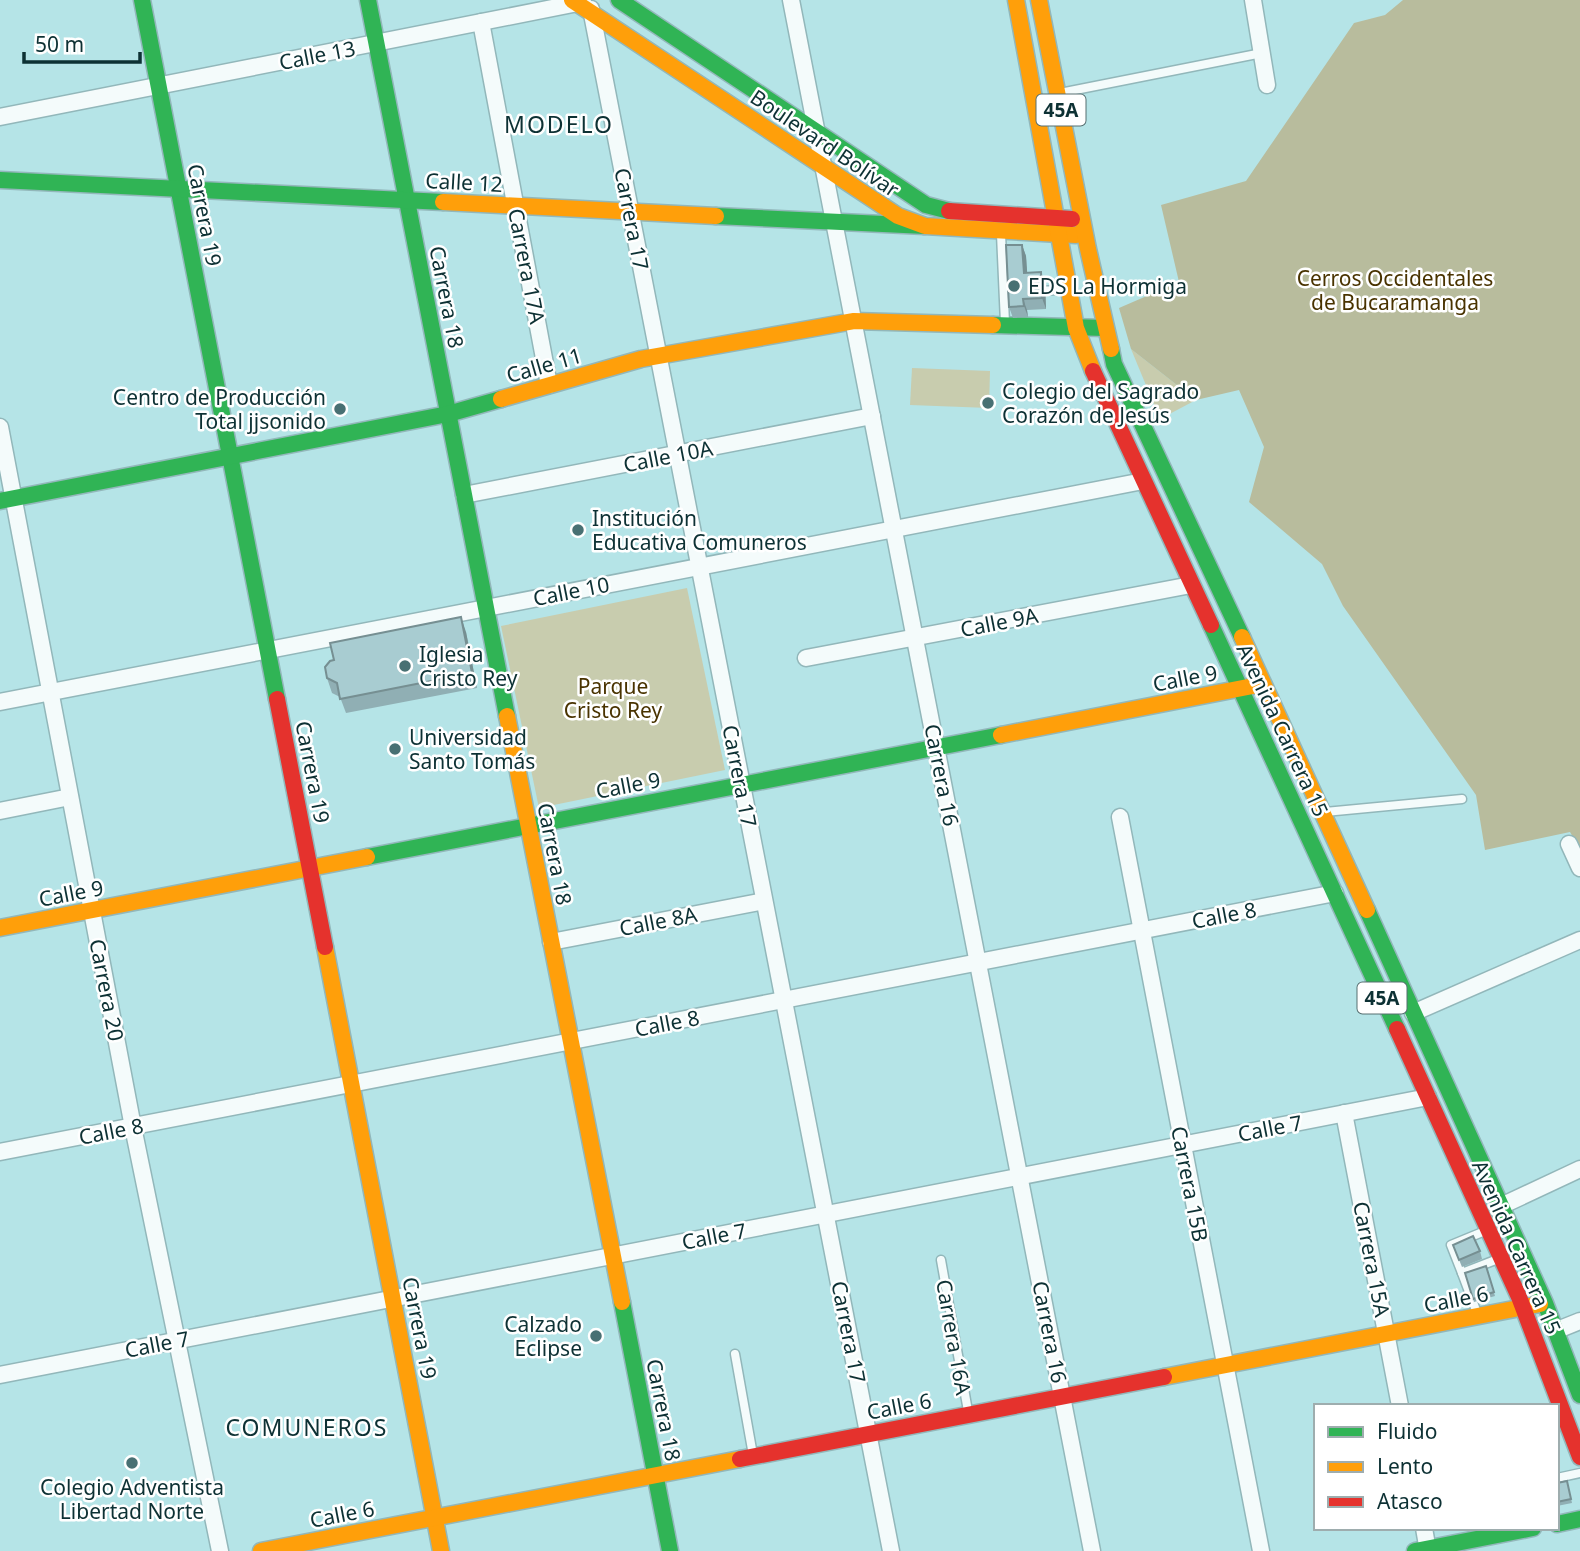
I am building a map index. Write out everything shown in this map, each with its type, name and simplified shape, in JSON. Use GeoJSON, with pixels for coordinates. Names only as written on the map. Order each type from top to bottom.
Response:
{"type":"FeatureCollection","features":[{"type":"Feature","properties":{"kind":"street","name":"Carrera 19"},"geometry":{"type":"LineString","coordinates":[[142,0],[441,1551]]}},
{"type":"Feature","properties":{"kind":"street","name":"Carrera 18"},"geometry":{"type":"LineString","coordinates":[[368,0],[670,1551]]}},
{"type":"Feature","properties":{"kind":"street","name":"Boulevard Bolívar"},"geometry":{"type":"LineString","coordinates":[[620,0],[926,205],[951,212],[1058,226]]}},
{"type":"Feature","properties":{"kind":"street","name":"Carrera 16"},"geometry":{"type":"LineString","coordinates":[[791,0],[1092,1551]]}},
{"type":"Feature","properties":{"kind":"street","name":"Avenida Carrera 15"},"geometry":{"type":"LineString","coordinates":[[1016,0],[1076,328],[1083,349],[1523,1307],[1580,1457]]}},
{"type":"Feature","properties":{"kind":"street","name":"Avenida Carrera 15"},"geometry":{"type":"LineString","coordinates":[[1039,0],[1114,364],[1264,684],[1545,1303],[1580,1395]]}},
{"type":"Feature","properties":{"kind":"street"},"geometry":{"type":"LineString","coordinates":[[1253,0],[1267,85]]}},
{"type":"Feature","properties":{"kind":"street","name":"Calle 13"},"geometry":{"type":"LineString","coordinates":[[0,117],[585,3]]}},
{"type":"Feature","properties":{"kind":"street","name":"Boulevard Bolívar"},"geometry":{"type":"LineString","coordinates":[[585,3],[885,209],[925,226],[1001,231],[1058,226]]}},
{"type":"Feature","properties":{"kind":"street","name":"Carrera 17"},"geometry":{"type":"LineString","coordinates":[[585,3],[630,210],[891,1551]]}},
{"type":"Feature","properties":{"kind":"street","name":"Carrera 17A"},"geometry":{"type":"LineString","coordinates":[[481,22],[549,385]]}},
{"type":"Feature","properties":{"kind":"street","name":"Calle 12"},"geometry":{"type":"LineString","coordinates":[[0,180],[925,226]]}},
{"type":"Feature","properties":{"kind":"street"},"geometry":{"type":"LineString","coordinates":[[1058,226],[1084,228]]}},
{"type":"Feature","properties":{"kind":"street","name":"Calle 11"},"geometry":{"type":"LineString","coordinates":[[7,499],[448,414],[658,356],[854,321],[1105,328]]}},
{"type":"Feature","properties":{"kind":"street","name":"Calle 10A"},"geometry":{"type":"LineString","coordinates":[[464,495],[872,416]]}},
{"type":"Feature","properties":{"kind":"street","name":"Carrera 20"},"geometry":{"type":"LineString","coordinates":[[0,427],[7,499],[50,692],[133,1127],[220,1551]]}},
{"type":"Feature","properties":{"kind":"street","name":"Calle 10"},"geometry":{"type":"LineString","coordinates":[[0,702],[1143,481]]}},
{"type":"Feature","properties":{"kind":"street","name":"Calle 9A"},"geometry":{"type":"LineString","coordinates":[[806,658],[1191,585]]}},
{"type":"Feature","properties":{"kind":"street","name":"Calle 9"},"geometry":{"type":"LineString","coordinates":[[0,928],[1264,684]]}},
{"type":"Feature","properties":{"kind":"street"},"geometry":{"type":"LineString","coordinates":[[0,811],[71,797]]}},
{"type":"Feature","properties":{"kind":"street","name":"Carrera 15B"},"geometry":{"type":"LineString","coordinates":[[1119,817],[1261,1551]]}},
{"type":"Feature","properties":{"kind":"street"},"geometry":{"type":"LineString","coordinates":[[1569,844],[1580,868]]}},
{"type":"Feature","properties":{"kind":"street","name":"Calle 8"},"geometry":{"type":"LineString","coordinates":[[0,1152],[1335,893]]}},
{"type":"Feature","properties":{"kind":"street","name":"Calle 8A"},"geometry":{"type":"LineString","coordinates":[[551,942],[764,901]]}},
{"type":"Feature","properties":{"kind":"street"},"geometry":{"type":"LineString","coordinates":[[1413,1013],[1580,940]]}},
{"type":"Feature","properties":{"kind":"street","name":"Calle 7"},"geometry":{"type":"LineString","coordinates":[[0,1375],[1428,1097]]}},
{"type":"Feature","properties":{"kind":"street","name":"Carrera 15A"},"geometry":{"type":"LineString","coordinates":[[1344,1113],[1400,1404]]}},
{"type":"Feature","properties":{"kind":"street"},"geometry":{"type":"LineString","coordinates":[[1501,1206],[1580,1169]]}},
{"type":"Feature","properties":{"kind":"street","name":"Calle 6"},"geometry":{"type":"LineString","coordinates":[[261,1551],[1545,1303]]}},
{"type":"Feature","properties":{"kind":"street"},"geometry":{"type":"LineString","coordinates":[[1555,1331],[1580,1321]]}},
{"type":"Feature","properties":{"kind":"street"},"geometry":{"type":"LineString","coordinates":[[1559,1524],[1580,1519]]}},
{"type":"Feature","properties":{"kind":"street"},"geometry":{"type":"LineString","coordinates":[[1424,1530],[1424,1550],[1524,1530]]}},
{"type":"Feature","properties":{"kind":"lane"},"geometry":{"type":"LineString","coordinates":[[1057,93],[1262,54]]}},
{"type":"Feature","properties":{"kind":"lane"},"geometry":{"type":"LineString","coordinates":[[1001,231],[1005,325]]}},
{"type":"Feature","properties":{"kind":"lane"},"geometry":{"type":"LineString","coordinates":[[1031,291],[1069,289]]}},
{"type":"Feature","properties":{"kind":"lane"},"geometry":{"type":"LineString","coordinates":[[1003,292],[1017,292]]}},
{"type":"Feature","properties":{"kind":"lane"},"geometry":{"type":"LineString","coordinates":[[1323,813],[1462,799]]}},
{"type":"Feature","properties":{"kind":"lane"},"geometry":{"type":"LineString","coordinates":[[1479,1316],[1451,1245],[1488,1230]]}},
{"type":"Feature","properties":{"kind":"lane"},"geometry":{"type":"LineString","coordinates":[[1462,1273],[1501,1258]]}},
{"type":"Feature","properties":{"kind":"lane","name":"Carrera 16A"},"geometry":{"type":"LineString","coordinates":[[940,1260],[968,1413]]}},
{"type":"Feature","properties":{"kind":"lane"},"geometry":{"type":"LineString","coordinates":[[735,1354],[753,1455]]}},
{"type":"Feature","properties":{"kind":"lane"},"geometry":{"type":"LineString","coordinates":[[1559,1478],[1580,1473]]}},
{"type":"Feature","properties":{"kind":"green space","name":"Cerros Occidentales de Bucaramanga"},"geometry":{"type":"Polygon","coordinates":[[[1403,0],[1580,0],[1580,849],[1570,832],[1485,850],[1476,795],[1343,606],[1322,564],[1249,502],[1264,447],[1239,390],[1196,400],[1131,349],[1119,308],[1179,282],[1161,205],[1246,181],[1354,23],[1385,15],[1403,0]]]}},
{"type":"Feature","properties":{"kind":"green space"},"geometry":{"type":"Polygon","coordinates":[[[1131,349],[1196,400],[1160,419],[1131,349]]]}},
{"type":"Feature","properties":{"kind":"green space"},"geometry":{"type":"Polygon","coordinates":[[[912,368],[990,371],[989,408],[910,405],[912,368]]]}},
{"type":"Feature","properties":{"kind":"green space","name":"Parque Cristo Rey"},"geometry":{"type":"Polygon","coordinates":[[[687,588],[725,770],[539,808],[501,626],[687,588]]]}},
{"type":"Feature","properties":{"kind":"building"},"geometry":{"type":"Polygon","coordinates":[[[1006,245],[1022,245],[1024,273],[1041,272],[1042,298],[1023,299],[1024,306],[1009,307],[1006,245]]]}},
{"type":"Feature","properties":{"kind":"building","name":"Iglesia Cristo Rey"},"geometry":{"type":"Polygon","coordinates":[[[461,617],[472,673],[340,699],[337,683],[327,678],[325,667],[334,660],[330,643],[461,617]]]}},
{"type":"Feature","properties":{"kind":"building"},"geometry":{"type":"Polygon","coordinates":[[[1473,1236],[1480,1251],[1459,1260],[1453,1245],[1473,1236]]]}},
{"type":"Feature","properties":{"kind":"building"},"geometry":{"type":"Polygon","coordinates":[[[1486,1266],[1494,1292],[1473,1299],[1465,1273],[1486,1266]]]}},
{"type":"Feature","properties":{"kind":"building"},"geometry":{"type":"Polygon","coordinates":[[[1567,1481],[1571,1499],[1559,1502],[1559,1483],[1567,1481]]]}},
{"type":"Feature","properties":{"kind":"traffic: fast"},"geometry":{"type":"LineString","coordinates":[[142,0],[277,699]]}},
{"type":"Feature","properties":{"kind":"traffic: fast"},"geometry":{"type":"LineString","coordinates":[[368,0],[507,716]]}},
{"type":"Feature","properties":{"kind":"traffic: fast"},"geometry":{"type":"LineString","coordinates":[[619,0],[926,205],[949,211]]}},
{"type":"Feature","properties":{"kind":"traffic: fast"},"geometry":{"type":"LineString","coordinates":[[0,180],[443,202]]}},
{"type":"Feature","properties":{"kind":"traffic: fast"},"geometry":{"type":"LineString","coordinates":[[716,216],[925,226]]}},
{"type":"Feature","properties":{"kind":"traffic: fast"},"geometry":{"type":"LineString","coordinates":[[993,325],[1105,328]]}},
{"type":"Feature","properties":{"kind":"traffic: fast"},"geometry":{"type":"LineString","coordinates":[[1111,349],[1114,364],[1242,637]]}},
{"type":"Feature","properties":{"kind":"traffic: fast"},"geometry":{"type":"LineString","coordinates":[[0,501],[448,414],[501,399]]}},
{"type":"Feature","properties":{"kind":"traffic: fast"},"geometry":{"type":"LineString","coordinates":[[1211,625],[1397,1029]]}},
{"type":"Feature","properties":{"kind":"traffic: fast"},"geometry":{"type":"LineString","coordinates":[[367,857],[1001,735]]}},
{"type":"Feature","properties":{"kind":"traffic: fast"},"geometry":{"type":"LineString","coordinates":[[1367,910],[1545,1303],[1580,1395]]}},
{"type":"Feature","properties":{"kind":"traffic: fast"},"geometry":{"type":"LineString","coordinates":[[622,1302],[670,1551]]}},
{"type":"Feature","properties":{"kind":"traffic: fast"},"geometry":{"type":"LineString","coordinates":[[1559,1524],[1580,1519]]}},
{"type":"Feature","properties":{"kind":"traffic: fast"},"geometry":{"type":"LineString","coordinates":[[1415,1551],[1523,1530]]}},
{"type":"Feature","properties":{"kind":"traffic: slow"},"geometry":{"type":"LineString","coordinates":[[572,0],[898,216],[925,226],[1076,235]]}},
{"type":"Feature","properties":{"kind":"traffic: slow"},"geometry":{"type":"LineString","coordinates":[[1016,0],[1076,328],[1093,371]]}},
{"type":"Feature","properties":{"kind":"traffic: slow"},"geometry":{"type":"LineString","coordinates":[[1039,0],[1088,249],[1111,349]]}},
{"type":"Feature","properties":{"kind":"traffic: slow"},"geometry":{"type":"LineString","coordinates":[[443,202],[716,216]]}},
{"type":"Feature","properties":{"kind":"traffic: slow"},"geometry":{"type":"LineString","coordinates":[[501,399],[641,359],[854,321],[993,325]]}},
{"type":"Feature","properties":{"kind":"traffic: slow"},"geometry":{"type":"LineString","coordinates":[[1242,637],[1367,910]]}},
{"type":"Feature","properties":{"kind":"traffic: slow"},"geometry":{"type":"LineString","coordinates":[[1001,735],[1258,685]]}},
{"type":"Feature","properties":{"kind":"traffic: slow"},"geometry":{"type":"LineString","coordinates":[[507,716],[622,1302]]}},
{"type":"Feature","properties":{"kind":"traffic: slow"},"geometry":{"type":"LineString","coordinates":[[0,928],[367,857]]}},
{"type":"Feature","properties":{"kind":"traffic: slow"},"geometry":{"type":"LineString","coordinates":[[325,947],[441,1551]]}},
{"type":"Feature","properties":{"kind":"traffic: slow"},"geometry":{"type":"LineString","coordinates":[[1164,1377],[1540,1304]]}},
{"type":"Feature","properties":{"kind":"traffic: slow"},"geometry":{"type":"LineString","coordinates":[[261,1551],[740,1459]]}},
{"type":"Feature","properties":{"kind":"traffic: jam"},"geometry":{"type":"LineString","coordinates":[[949,211],[1072,219]]}},
{"type":"Feature","properties":{"kind":"traffic: jam"},"geometry":{"type":"LineString","coordinates":[[1093,371],[1211,625]]}},
{"type":"Feature","properties":{"kind":"traffic: jam"},"geometry":{"type":"LineString","coordinates":[[277,699],[325,947]]}},
{"type":"Feature","properties":{"kind":"traffic: jam"},"geometry":{"type":"LineString","coordinates":[[1397,1029],[1519,1297],[1580,1457]]}},
{"type":"Feature","properties":{"kind":"traffic: jam"},"geometry":{"type":"LineString","coordinates":[[740,1459],[1164,1377]]}},
{"type":"Feature","properties":{"kind":"place","name":"EDS La Hormiga"},"geometry":{"type":"Point","coordinates":[1014,286]}},
{"type":"Feature","properties":{"kind":"place","name":"Colegio del Sagrado Corazón de Jesús"},"geometry":{"type":"Point","coordinates":[988,403]}},
{"type":"Feature","properties":{"kind":"place","name":"Centro de Producción Total jjsonido"},"geometry":{"type":"Point","coordinates":[340,409]}},
{"type":"Feature","properties":{"kind":"place","name":"Institución Educativa Comuneros"},"geometry":{"type":"Point","coordinates":[578,530]}},
{"type":"Feature","properties":{"kind":"place","name":"Iglesia Cristo Rey"},"geometry":{"type":"Point","coordinates":[405,666]}},
{"type":"Feature","properties":{"kind":"place","name":"Universidad Santo Tomás"},"geometry":{"type":"Point","coordinates":[395,749]}},
{"type":"Feature","properties":{"kind":"place","name":"Calzado Eclipse"},"geometry":{"type":"Point","coordinates":[596,1336]}},
{"type":"Feature","properties":{"kind":"place","name":"Colegio Adventista Libertad Norte"},"geometry":{"type":"Point","coordinates":[132,1463]}},
{"type":"Feature","properties":{"kind":"district","name":"MODELO"},"geometry":{"type":"Point","coordinates":[559,124]}},
{"type":"Feature","properties":{"kind":"district","name":"COMUNEROS"},"geometry":{"type":"Point","coordinates":[307,1427]}}]}
